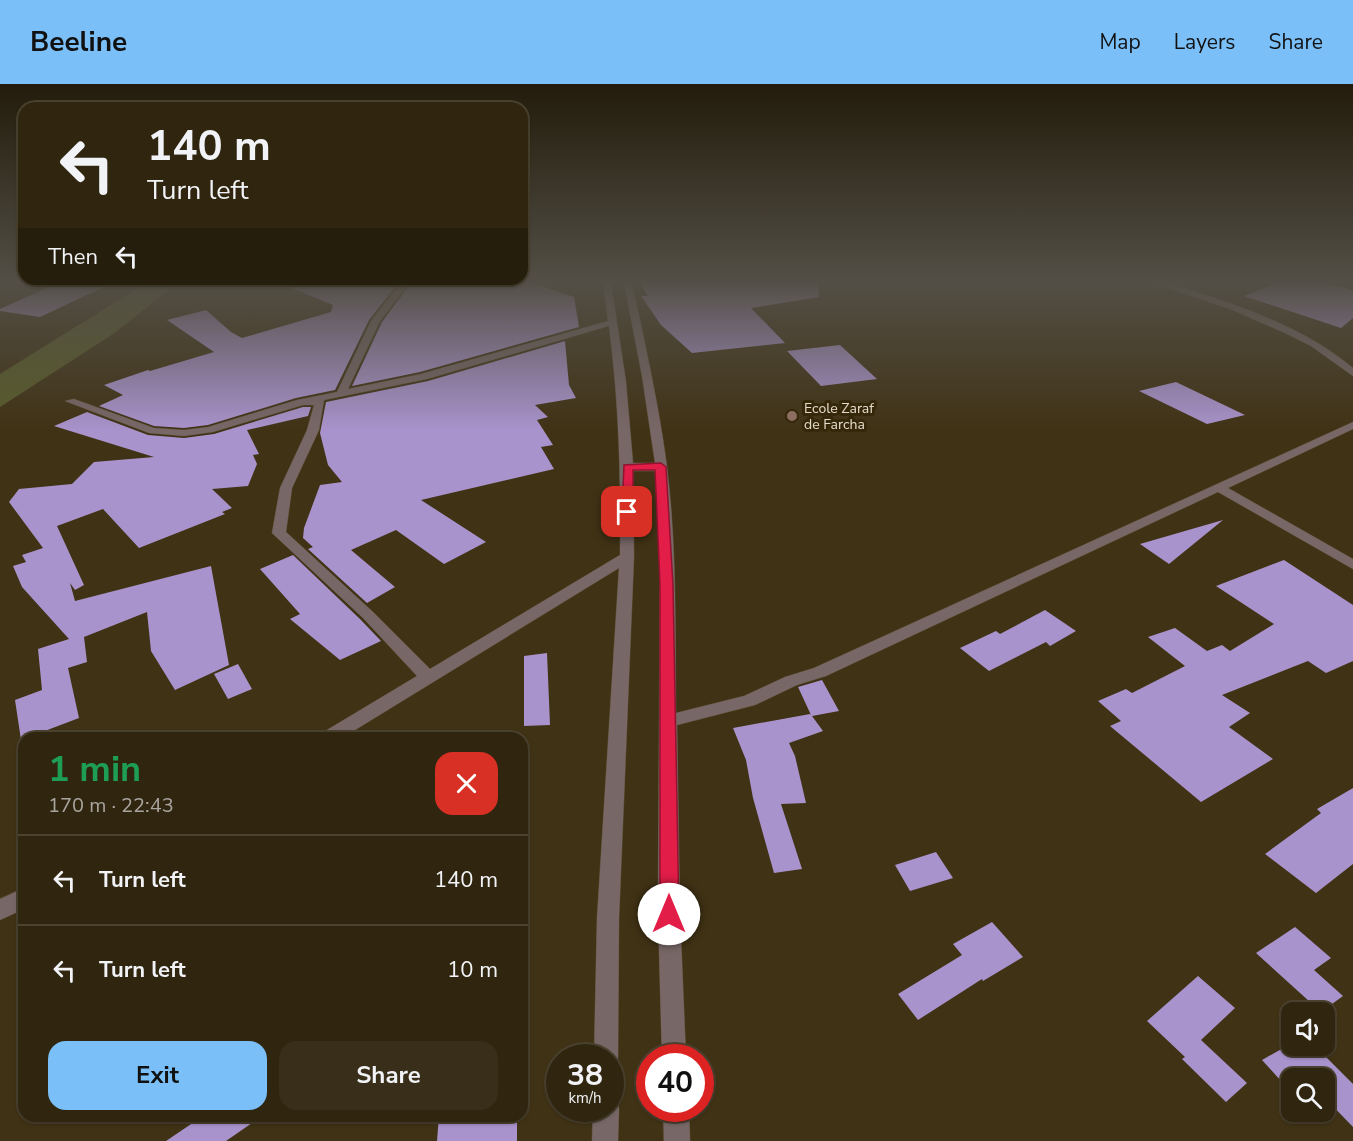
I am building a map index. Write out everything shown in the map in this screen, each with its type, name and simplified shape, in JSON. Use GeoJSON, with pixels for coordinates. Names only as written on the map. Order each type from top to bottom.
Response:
{"type":"FeatureCollection","features":[{"type":"Feature","properties":{"kind":"street"},"geometry":{"type":"LineString","coordinates":[[341,394],[362,342],[368,332]]}},
{"type":"Feature","properties":{"kind":"street"},"geometry":{"type":"LineString","coordinates":[[70,401],[153,431],[184,433],[209,430],[301,402],[423,377],[577,332]]}},
{"type":"Feature","properties":{"kind":"street"},"geometry":{"type":"LineString","coordinates":[[606,1044],[608,918],[627,556],[627,467],[621,382],[614,332]]}},
{"type":"Feature","properties":{"kind":"street"},"geometry":{"type":"LineString","coordinates":[[638,332],[661,467],[666,562],[669,914],[674,1044]]}},
{"type":"Feature","properties":{"kind":"street"},"geometry":{"type":"LineString","coordinates":[[1289,332],[1341,361],[1353,373]]}},
{"type":"Feature","properties":{"kind":"street"},"geometry":{"type":"LineString","coordinates":[[301,402],[320,402],[313,430],[286,488],[279,533],[368,615],[427,676]]}},
{"type":"Feature","properties":{"kind":"street"},"geometry":{"type":"LineString","coordinates":[[669,721],[749,700],[791,681],[819,672],[1010,587],[1353,425]]}},
{"type":"Feature","properties":{"kind":"street"},"geometry":{"type":"LineString","coordinates":[[627,467],[661,467]]}},
{"type":"Feature","properties":{"kind":"street"},"geometry":{"type":"LineString","coordinates":[[1218,487],[1353,565]]}},
{"type":"Feature","properties":{"kind":"street"},"geometry":{"type":"LineString","coordinates":[[338,732],[627,556]]}},
{"type":"Feature","properties":{"kind":"street"},"geometry":{"type":"LineString","coordinates":[[0,910],[18,901]]}},
{"type":"Feature","properties":{"kind":"street"},"geometry":{"type":"LineString","coordinates":[[605,1141],[606,1122]]}},
{"type":"Feature","properties":{"kind":"street"},"geometry":{"type":"LineString","coordinates":[[676,1122],[677,1141]]}},
{"type":"Feature","properties":{"kind":"green space"},"geometry":{"type":"Polygon","coordinates":[[[67,332],[115,332],[0,407],[0,374],[67,332]]]}},
{"type":"Feature","properties":{"kind":"building"},"geometry":{"type":"Polygon","coordinates":[[[185,332],[232,332],[242,338],[261,332],[363,332],[335,390],[296,398],[208,425],[184,428],[154,426],[99,406],[123,395],[104,385],[214,352],[185,332]]]}},
{"type":"Feature","properties":{"kind":"building"},"geometry":{"type":"Polygon","coordinates":[[[377,332],[560,332],[420,372],[352,386],[377,332]]]}},
{"type":"Feature","properties":{"kind":"building"},"geometry":{"type":"Polygon","coordinates":[[[669,332],[775,332],[785,343],[692,353],[669,332]]]}},
{"type":"Feature","properties":{"kind":"building"},"geometry":{"type":"Polygon","coordinates":[[[565,341],[569,385],[576,398],[535,405],[548,417],[537,420],[553,445],[541,447],[554,469],[421,500],[486,542],[444,564],[396,530],[351,550],[395,587],[367,603],[308,549],[313,547],[303,538],[304,528],[320,485],[342,482],[328,465],[320,433],[326,402],[428,381],[565,341]]]}},
{"type":"Feature","properties":{"kind":"building"},"geometry":{"type":"Polygon","coordinates":[[[840,345],[877,379],[821,386],[787,351],[840,345]]]}},
{"type":"Feature","properties":{"kind":"building"},"geometry":{"type":"Polygon","coordinates":[[[1176,382],[1245,415],[1207,424],[1139,391],[1176,382]]]}},
{"type":"Feature","properties":{"kind":"building"},"geometry":{"type":"Polygon","coordinates":[[[303,407],[311,407],[308,416],[247,430],[259,454],[253,455],[257,464],[248,486],[212,489],[232,508],[222,512],[225,514],[139,548],[103,509],[57,526],[84,585],[75,590],[70,583],[75,601],[211,566],[229,665],[175,690],[151,651],[147,612],[84,637],[87,662],[68,668],[79,718],[42,732],[20,732],[15,700],[42,690],[38,649],[69,639],[22,587],[13,566],[26,562],[22,555],[43,548],[9,502],[19,489],[72,484],[94,462],[154,457],[54,426],[87,412],[148,435],[184,438],[214,434],[303,407]]]}},
{"type":"Feature","properties":{"kind":"building"},"geometry":{"type":"Polygon","coordinates":[[[1223,520],[1169,564],[1140,544],[1223,520]]]}},
{"type":"Feature","properties":{"kind":"building"},"geometry":{"type":"Polygon","coordinates":[[[293,555],[381,641],[340,660],[290,619],[300,614],[260,569],[293,555]]]}},
{"type":"Feature","properties":{"kind":"building"},"geometry":{"type":"Polygon","coordinates":[[[1284,560],[1353,605],[1353,661],[1326,673],[1308,661],[1222,695],[1250,713],[1229,727],[1273,759],[1201,802],[1110,726],[1121,721],[1098,701],[1126,689],[1132,693],[1185,666],[1148,637],[1175,628],[1207,651],[1222,645],[1230,651],[1274,624],[1216,586],[1284,560]]]}},
{"type":"Feature","properties":{"kind":"building"},"geometry":{"type":"Polygon","coordinates":[[[1045,610],[1076,631],[1050,646],[1046,642],[989,671],[960,648],[996,631],[1000,634],[1045,610]]]}},
{"type":"Feature","properties":{"kind":"building"},"geometry":{"type":"Polygon","coordinates":[[[547,653],[550,725],[524,726],[524,656],[547,653]]]}},
{"type":"Feature","properties":{"kind":"building"},"geometry":{"type":"Polygon","coordinates":[[[238,664],[252,689],[228,699],[214,674],[238,664]]]}},
{"type":"Feature","properties":{"kind":"building"},"geometry":{"type":"Polygon","coordinates":[[[822,680],[839,711],[812,716],[823,731],[789,743],[795,756],[806,803],[781,804],[802,869],[774,873],[753,798],[746,760],[733,728],[811,715],[798,687],[822,680]]]}},
{"type":"Feature","properties":{"kind":"building"},"geometry":{"type":"Polygon","coordinates":[[[1353,788],[1353,864],[1316,893],[1265,854],[1321,813],[1317,809],[1353,788]]]}},
{"type":"Feature","properties":{"kind":"building"},"geometry":{"type":"Polygon","coordinates":[[[936,852],[953,878],[910,891],[895,865],[936,852]]]}},
{"type":"Feature","properties":{"kind":"building"},"geometry":{"type":"Polygon","coordinates":[[[992,922],[1023,957],[983,981],[982,979],[918,1020],[898,994],[962,955],[953,944],[992,922]]]}},
{"type":"Feature","properties":{"kind":"building"},"geometry":{"type":"Polygon","coordinates":[[[1295,927],[1331,958],[1314,970],[1343,996],[1335,1002],[1310,1002],[1256,953],[1295,927]]]}},
{"type":"Feature","properties":{"kind":"building"},"geometry":{"type":"Polygon","coordinates":[[[1198,976],[1235,1008],[1201,1040],[1247,1083],[1226,1102],[1182,1059],[1185,1057],[1147,1021],[1198,976]]]}},
{"type":"Feature","properties":{"kind":"building"},"geometry":{"type":"Polygon","coordinates":[[[1281,1049],[1281,1056],[1325,1056],[1353,1084],[1353,1127],[1335,1108],[1335,1068],[1281,1068],[1281,1081],[1262,1060],[1281,1049]]]}},
{"type":"Feature","properties":{"kind":"building"},"geometry":{"type":"Polygon","coordinates":[[[194,1122],[253,1122],[226,1141],[166,1141],[194,1122]]]}},
{"type":"Feature","properties":{"kind":"building"},"geometry":{"type":"Polygon","coordinates":[[[439,1122],[517,1122],[517,1141],[437,1141],[439,1122]]]}},
{"type":"Feature","properties":{"kind":"place","name":"Ecole Zaraf de Farcha"},"geometry":{"type":"Point","coordinates":[792,416]}},
{"type":"Feature","properties":{"kind":"route"},"geometry":{"type":"LineString","coordinates":[[627,512],[627,467],[661,467],[667,585],[669,914]]}}]}
